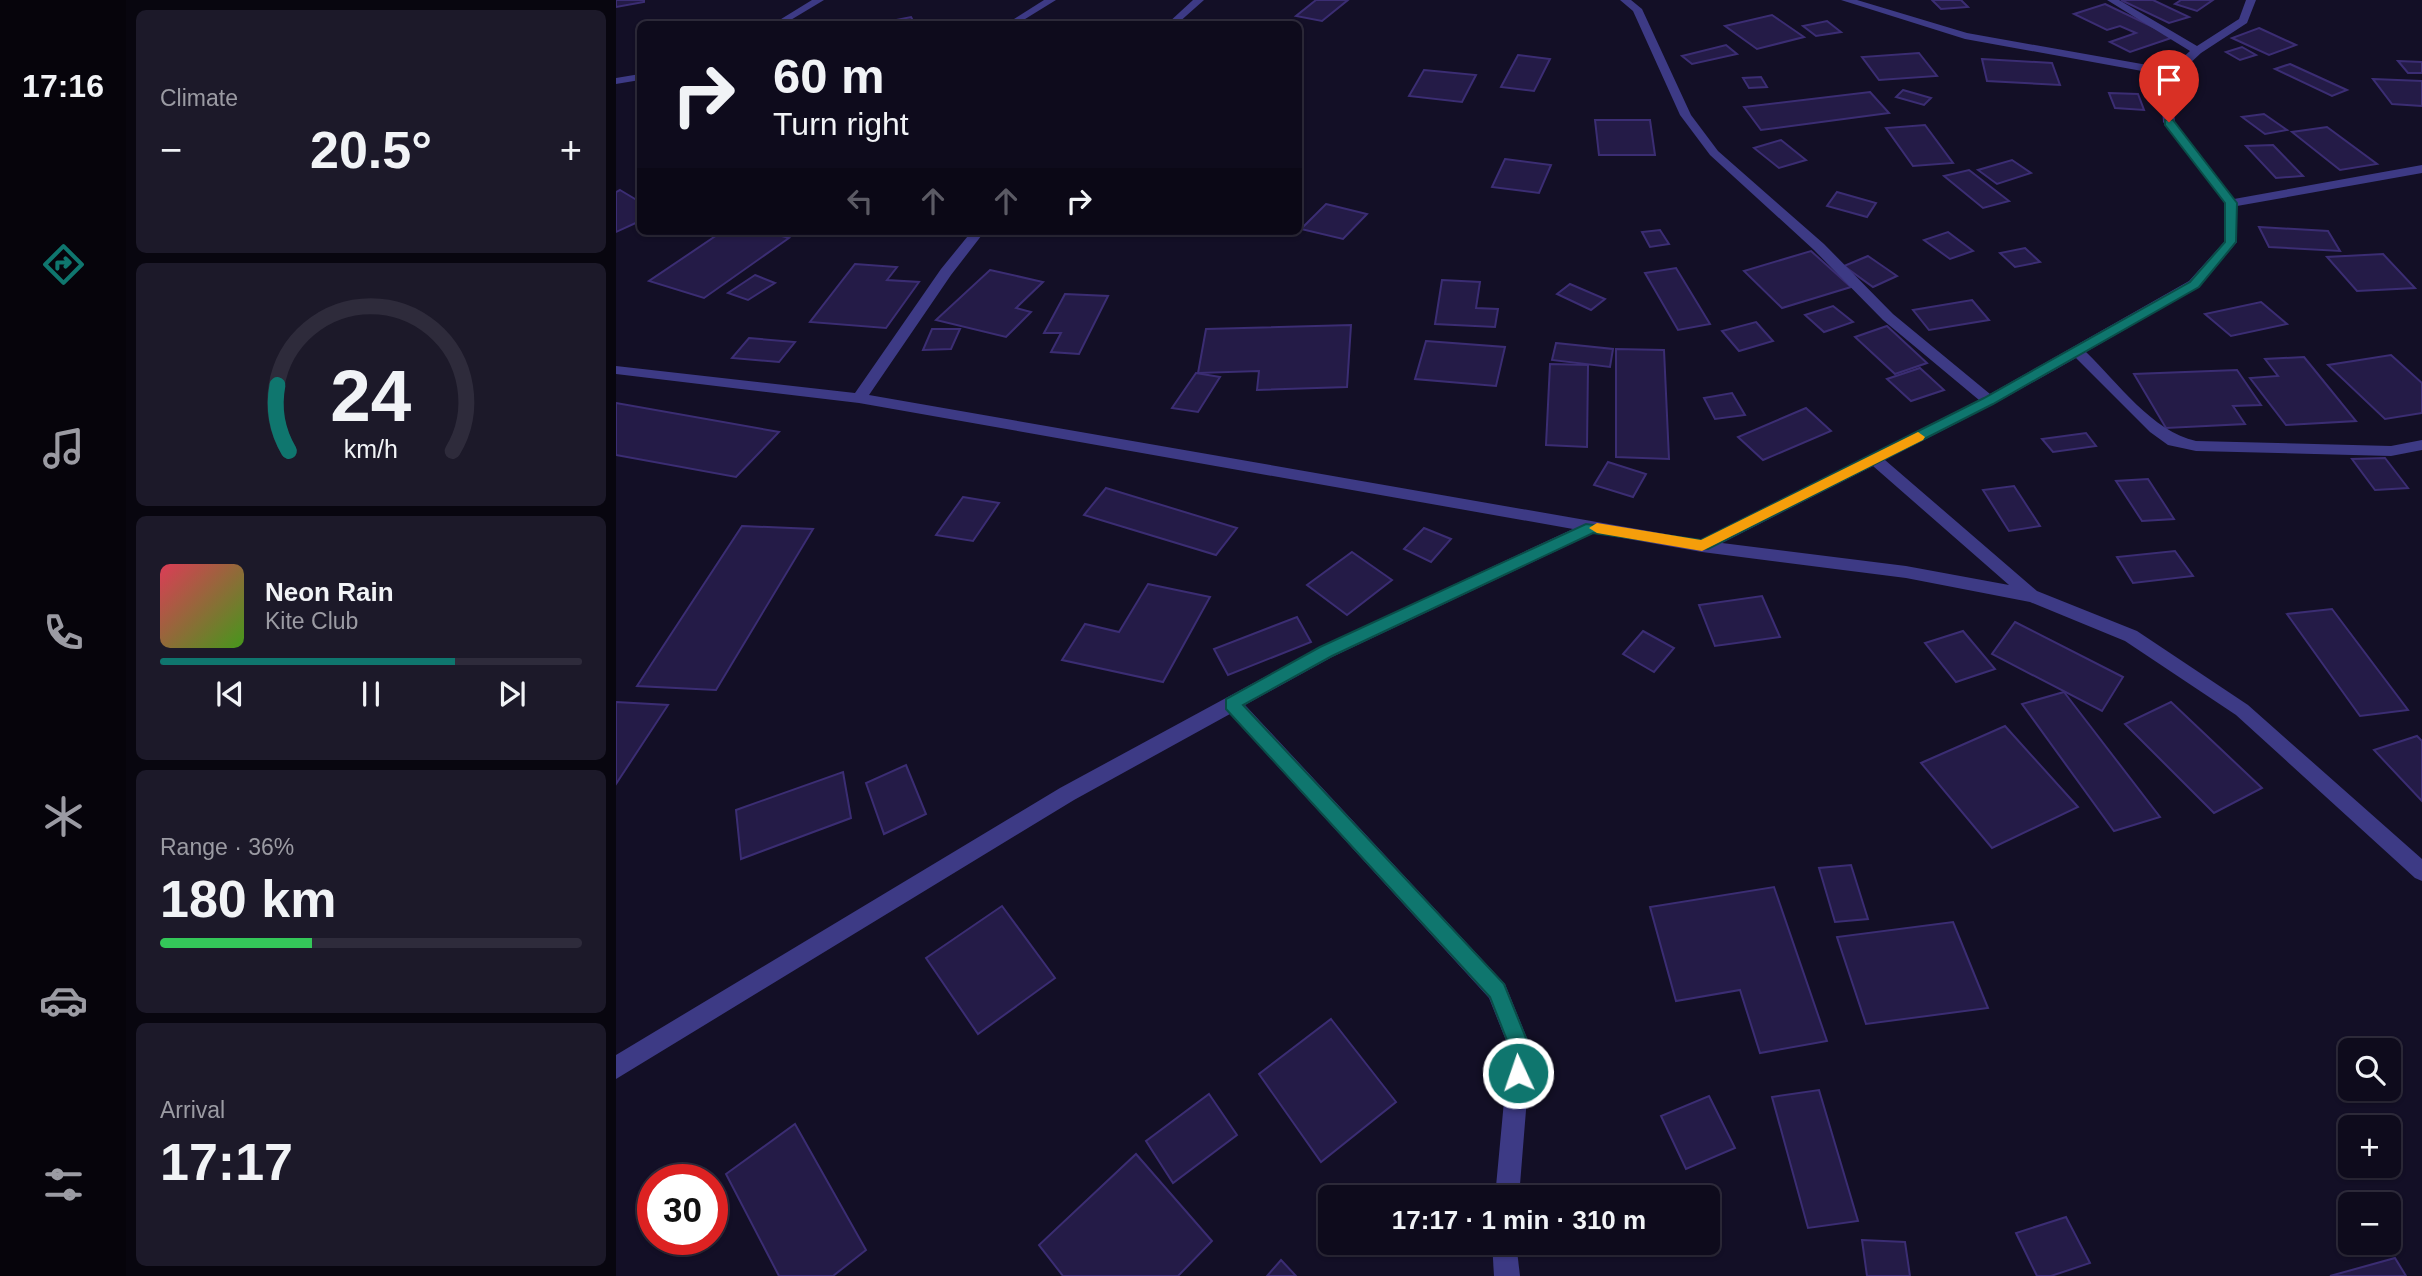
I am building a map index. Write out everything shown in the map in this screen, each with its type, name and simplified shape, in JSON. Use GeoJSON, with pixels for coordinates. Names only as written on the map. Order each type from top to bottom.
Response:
{"type":"FeatureCollection","features":[{"type":"Feature","properties":{"kind":"street"},"geometry":{"type":"LineString","coordinates":[[783,21],[819,0]]}},
{"type":"Feature","properties":{"kind":"street"},"geometry":{"type":"LineString","coordinates":[[1016,21],[1051,0]]}},
{"type":"Feature","properties":{"kind":"street"},"geometry":{"type":"LineString","coordinates":[[1175,21],[1199,0]]}},
{"type":"Feature","properties":{"kind":"street"},"geometry":{"type":"LineString","coordinates":[[1625,0],[1637,9],[1686,115],[1714,153],[1819,247],[1888,317],[1989,401]]}},
{"type":"Feature","properties":{"kind":"street"},"geometry":{"type":"LineString","coordinates":[[1846,0],[1965,36],[2172,73]]}},
{"type":"Feature","properties":{"kind":"street"},"geometry":{"type":"LineString","coordinates":[[2112,0],[2197,51]]}},
{"type":"Feature","properties":{"kind":"street"},"geometry":{"type":"LineString","coordinates":[[1702,546],[1989,401],[2194,284],[2231,242],[2231,203],[2169,122],[2165,80],[2197,51],[2243,21],[2251,0]]}},
{"type":"Feature","properties":{"kind":"street"},"geometry":{"type":"LineString","coordinates":[[616,82],[637,77]]}},
{"type":"Feature","properties":{"kind":"street"},"geometry":{"type":"LineString","coordinates":[[2231,203],[2422,170]]}},
{"type":"Feature","properties":{"kind":"street"},"geometry":{"type":"LineString","coordinates":[[859,398],[946,272],[976,235]]}},
{"type":"Feature","properties":{"kind":"street"},"geometry":{"type":"LineString","coordinates":[[2077,351],[2155,429],[2173,441],[2196,446],[2391,451],[2422,445]]}},
{"type":"Feature","properties":{"kind":"street"},"geometry":{"type":"LineString","coordinates":[[616,370],[859,398],[1702,546],[1906,572],[2033,596],[2131,636],[2242,710],[2422,872]]}},
{"type":"Feature","properties":{"kind":"street"},"geometry":{"type":"LineString","coordinates":[[1875,459],[2033,596]]}},
{"type":"Feature","properties":{"kind":"street"},"geometry":{"type":"LineString","coordinates":[[616,1068],[1067,794],[1326,652],[1592,527]]}},
{"type":"Feature","properties":{"kind":"street"},"geometry":{"type":"LineString","coordinates":[[1232,704],[1497,991],[1520,1048],[1508,1185]]}},
{"type":"Feature","properties":{"kind":"street"},"geometry":{"type":"LineString","coordinates":[[1505,1255],[1507,1276]]}},
{"type":"Feature","properties":{"kind":"building"},"geometry":{"type":"Polygon","coordinates":[[[616,0],[644,0],[644,2],[616,7],[616,0]]]}},
{"type":"Feature","properties":{"kind":"building"},"geometry":{"type":"Polygon","coordinates":[[[1316,0],[1348,0],[1322,21],[1296,16],[1316,0]]]}},
{"type":"Feature","properties":{"kind":"building"},"geometry":{"type":"Polygon","coordinates":[[[1932,0],[1961,0],[1968,7],[1941,9],[1932,0]]]}},
{"type":"Feature","properties":{"kind":"building"},"geometry":{"type":"Polygon","coordinates":[[[2121,0],[2153,0],[2189,17],[2169,23],[2121,0]]]}},
{"type":"Feature","properties":{"kind":"building"},"geometry":{"type":"Polygon","coordinates":[[[2181,0],[2213,0],[2197,11],[2175,4],[2181,0]]]}},
{"type":"Feature","properties":{"kind":"building"},"geometry":{"type":"Polygon","coordinates":[[[2105,4],[2174,37],[2130,52],[2110,42],[2136,33],[2120,26],[2107,30],[2074,14],[2105,4]]]}},
{"type":"Feature","properties":{"kind":"building"},"geometry":{"type":"Polygon","coordinates":[[[1772,15],[1804,37],[1757,49],[1725,26],[1772,15]]]}},
{"type":"Feature","properties":{"kind":"building"},"geometry":{"type":"Polygon","coordinates":[[[911,17],[913,21],[891,21],[911,17]]]}},
{"type":"Feature","properties":{"kind":"building"},"geometry":{"type":"Polygon","coordinates":[[[1827,21],[1841,32],[1816,36],[1803,26],[1827,21]]]}},
{"type":"Feature","properties":{"kind":"building"},"geometry":{"type":"Polygon","coordinates":[[[2259,28],[2296,45],[2269,55],[2232,38],[2259,28]]]}},
{"type":"Feature","properties":{"kind":"building"},"geometry":{"type":"Polygon","coordinates":[[[1726,45],[1737,54],[1692,64],[1682,56],[1726,45]]]}},
{"type":"Feature","properties":{"kind":"building"},"geometry":{"type":"Polygon","coordinates":[[[2242,47],[2256,55],[2240,60],[2226,52],[2242,47]]]}},
{"type":"Feature","properties":{"kind":"building"},"geometry":{"type":"Polygon","coordinates":[[[1919,53],[1937,76],[1879,80],[1862,57],[1919,53]]]}},
{"type":"Feature","properties":{"kind":"building"},"geometry":{"type":"Polygon","coordinates":[[[1518,55],[1550,59],[1534,91],[1501,87],[1518,55]]]}},
{"type":"Feature","properties":{"kind":"building"},"geometry":{"type":"Polygon","coordinates":[[[1982,59],[2052,63],[2060,85],[1987,81],[1982,59]]]}},
{"type":"Feature","properties":{"kind":"building"},"geometry":{"type":"Polygon","coordinates":[[[2398,61],[2422,62],[2422,73],[2408,73],[2398,61]]]}},
{"type":"Feature","properties":{"kind":"building"},"geometry":{"type":"Polygon","coordinates":[[[2290,64],[2347,90],[2332,96],[2275,69],[2290,64]]]}},
{"type":"Feature","properties":{"kind":"building"},"geometry":{"type":"Polygon","coordinates":[[[1424,70],[1476,75],[1462,102],[1409,96],[1424,70]]]}},
{"type":"Feature","properties":{"kind":"building"},"geometry":{"type":"Polygon","coordinates":[[[1761,77],[1767,87],[1749,88],[1743,78],[1761,77]]]}},
{"type":"Feature","properties":{"kind":"building"},"geometry":{"type":"Polygon","coordinates":[[[2373,79],[2422,81],[2422,106],[2392,104],[2373,79]]]}},
{"type":"Feature","properties":{"kind":"building"},"geometry":{"type":"Polygon","coordinates":[[[1903,90],[1931,98],[1924,105],[1896,97],[1903,90]]]}},
{"type":"Feature","properties":{"kind":"building"},"geometry":{"type":"Polygon","coordinates":[[[1870,92],[1889,113],[1761,130],[1744,107],[1870,92]]]}},
{"type":"Feature","properties":{"kind":"building"},"geometry":{"type":"Polygon","coordinates":[[[2109,93],[2138,94],[2144,110],[2115,108],[2109,93]]]}},
{"type":"Feature","properties":{"kind":"building"},"geometry":{"type":"Polygon","coordinates":[[[2264,114],[2287,130],[2265,134],[2242,117],[2264,114]]]}},
{"type":"Feature","properties":{"kind":"building"},"geometry":{"type":"Polygon","coordinates":[[[1595,120],[1650,120],[1655,155],[1599,155],[1595,120]]]}},
{"type":"Feature","properties":{"kind":"building"},"geometry":{"type":"Polygon","coordinates":[[[1925,125],[1953,163],[1913,166],[1886,128],[1925,125]]]}},
{"type":"Feature","properties":{"kind":"building"},"geometry":{"type":"Polygon","coordinates":[[[2327,127],[2377,164],[2340,170],[2292,132],[2327,127]]]}},
{"type":"Feature","properties":{"kind":"building"},"geometry":{"type":"Polygon","coordinates":[[[1781,140],[1806,160],[1779,168],[1754,148],[1781,140]]]}},
{"type":"Feature","properties":{"kind":"building"},"geometry":{"type":"Polygon","coordinates":[[[2273,145],[2303,176],[2276,178],[2246,146],[2273,145]]]}},
{"type":"Feature","properties":{"kind":"building"},"geometry":{"type":"Polygon","coordinates":[[[1505,159],[1551,165],[1539,193],[1492,187],[1505,159]]]}},
{"type":"Feature","properties":{"kind":"building"},"geometry":{"type":"Polygon","coordinates":[[[2012,160],[2031,173],[1997,184],[1978,170],[2012,160]]]}},
{"type":"Feature","properties":{"kind":"building"},"geometry":{"type":"Polygon","coordinates":[[[1969,170],[2009,201],[1983,208],[1944,176],[1969,170]]]}},
{"type":"Feature","properties":{"kind":"building"},"geometry":{"type":"Polygon","coordinates":[[[620,190],[637,200],[637,222],[616,232],[616,192],[620,190]]]}},
{"type":"Feature","properties":{"kind":"building"},"geometry":{"type":"Polygon","coordinates":[[[1837,192],[1876,203],[1867,217],[1827,206],[1837,192]]]}},
{"type":"Feature","properties":{"kind":"building"},"geometry":{"type":"Polygon","coordinates":[[[1326,204],[1367,214],[1343,239],[1302,228],[1326,204]]]}},
{"type":"Feature","properties":{"kind":"building"},"geometry":{"type":"Polygon","coordinates":[[[2259,227],[2328,231],[2340,251],[2269,247],[2259,227]]]}},
{"type":"Feature","properties":{"kind":"building"},"geometry":{"type":"Polygon","coordinates":[[[1660,230],[1669,244],[1650,247],[1642,232],[1660,230]]]}},
{"type":"Feature","properties":{"kind":"building"},"geometry":{"type":"Polygon","coordinates":[[[1948,232],[1973,251],[1950,259],[1924,240],[1948,232]]]}},
{"type":"Feature","properties":{"kind":"building"},"geometry":{"type":"Polygon","coordinates":[[[717,235],[778,235],[789,238],[704,298],[649,281],[717,235]]]}},
{"type":"Feature","properties":{"kind":"building"},"geometry":{"type":"Polygon","coordinates":[[[2025,248],[2040,262],[2015,267],[2000,253],[2025,248]]]}},
{"type":"Feature","properties":{"kind":"building"},"geometry":{"type":"Polygon","coordinates":[[[1811,251],[1851,287],[1782,308],[1744,271],[1811,251]]]}},
{"type":"Feature","properties":{"kind":"building"},"geometry":{"type":"Polygon","coordinates":[[[2383,254],[2415,288],[2357,291],[2327,257],[2383,254]]]}},
{"type":"Feature","properties":{"kind":"building"},"geometry":{"type":"Polygon","coordinates":[[[1868,256],[1897,276],[1873,287],[1844,266],[1868,256]]]}},
{"type":"Feature","properties":{"kind":"building"},"geometry":{"type":"Polygon","coordinates":[[[855,264],[897,267],[887,280],[919,282],[886,328],[810,322],[855,264]]]}},
{"type":"Feature","properties":{"kind":"building"},"geometry":{"type":"Polygon","coordinates":[[[1676,268],[1710,324],[1678,330],[1645,273],[1676,268]]]}},
{"type":"Feature","properties":{"kind":"building"},"geometry":{"type":"Polygon","coordinates":[[[990,270],[1043,282],[1016,308],[1031,312],[1006,337],[936,320],[990,270]]]}},
{"type":"Feature","properties":{"kind":"building"},"geometry":{"type":"Polygon","coordinates":[[[755,275],[775,283],[748,300],[728,293],[755,275]]]}},
{"type":"Feature","properties":{"kind":"building"},"geometry":{"type":"Polygon","coordinates":[[[1442,280],[1480,282],[1476,308],[1498,309],[1495,327],[1435,324],[1442,280]]]}},
{"type":"Feature","properties":{"kind":"building"},"geometry":{"type":"Polygon","coordinates":[[[1570,284],[1605,299],[1591,310],[1557,294],[1570,284]]]}},
{"type":"Feature","properties":{"kind":"building"},"geometry":{"type":"Polygon","coordinates":[[[1065,294],[1108,296],[1079,354],[1051,352],[1061,333],[1044,333],[1065,294]]]}},
{"type":"Feature","properties":{"kind":"building"},"geometry":{"type":"Polygon","coordinates":[[[1972,300],[1989,320],[1929,330],[1913,310],[1972,300]]]}},
{"type":"Feature","properties":{"kind":"building"},"geometry":{"type":"Polygon","coordinates":[[[2261,302],[2287,324],[2231,336],[2205,314],[2261,302]]]}},
{"type":"Feature","properties":{"kind":"building"},"geometry":{"type":"Polygon","coordinates":[[[1833,306],[1853,322],[1824,332],[1805,315],[1833,306]]]}},
{"type":"Feature","properties":{"kind":"building"},"geometry":{"type":"Polygon","coordinates":[[[1756,322],[1773,341],[1739,351],[1722,331],[1756,322]]]}},
{"type":"Feature","properties":{"kind":"building"},"geometry":{"type":"Polygon","coordinates":[[[1351,325],[1347,387],[1257,390],[1259,371],[1198,373],[1206,329],[1351,325]]]}},
{"type":"Feature","properties":{"kind":"building"},"geometry":{"type":"Polygon","coordinates":[[[1887,326],[1927,363],[1895,374],[1855,337],[1887,326]]]}},
{"type":"Feature","properties":{"kind":"building"},"geometry":{"type":"Polygon","coordinates":[[[932,329],[960,329],[951,349],[923,350],[932,329]]]}},
{"type":"Feature","properties":{"kind":"building"},"geometry":{"type":"Polygon","coordinates":[[[749,338],[795,342],[779,362],[732,358],[749,338]]]}},
{"type":"Feature","properties":{"kind":"building"},"geometry":{"type":"Polygon","coordinates":[[[1426,341],[1505,347],[1496,386],[1415,379],[1426,341]]]}},
{"type":"Feature","properties":{"kind":"building"},"geometry":{"type":"Polygon","coordinates":[[[1556,343],[1613,349],[1610,367],[1552,360],[1556,343]]]}},
{"type":"Feature","properties":{"kind":"building"},"geometry":{"type":"Polygon","coordinates":[[[1616,349],[1664,350],[1669,459],[1616,457],[1616,349]]]}},
{"type":"Feature","properties":{"kind":"building"},"geometry":{"type":"Polygon","coordinates":[[[2391,355],[2422,383],[2422,413],[2385,419],[2328,365],[2391,355]]]}},
{"type":"Feature","properties":{"kind":"building"},"geometry":{"type":"Polygon","coordinates":[[[2304,357],[2356,421],[2286,425],[2250,378],[2278,376],[2265,359],[2304,357]]]}},
{"type":"Feature","properties":{"kind":"building"},"geometry":{"type":"Polygon","coordinates":[[[1550,364],[1588,365],[1587,447],[1546,445],[1550,364]]]}},
{"type":"Feature","properties":{"kind":"building"},"geometry":{"type":"Polygon","coordinates":[[[1920,368],[1944,390],[1911,401],[1887,379],[1920,368]]]}},
{"type":"Feature","properties":{"kind":"building"},"geometry":{"type":"Polygon","coordinates":[[[2237,370],[2261,405],[2233,406],[2245,424],[2166,428],[2134,374],[2237,370]]]}},
{"type":"Feature","properties":{"kind":"building"},"geometry":{"type":"Polygon","coordinates":[[[1196,373],[1220,377],[1198,412],[1172,408],[1196,373]]]}},
{"type":"Feature","properties":{"kind":"building"},"geometry":{"type":"Polygon","coordinates":[[[1732,393],[1745,415],[1715,419],[1704,398],[1732,393]]]}},
{"type":"Feature","properties":{"kind":"building"},"geometry":{"type":"Polygon","coordinates":[[[616,403],[779,432],[736,477],[616,455],[616,403]]]}},
{"type":"Feature","properties":{"kind":"building"},"geometry":{"type":"Polygon","coordinates":[[[1806,408],[1831,431],[1763,460],[1738,437],[1806,408]]]}},
{"type":"Feature","properties":{"kind":"building"},"geometry":{"type":"Polygon","coordinates":[[[2086,433],[2096,446],[2053,452],[2042,439],[2086,433]]]}},
{"type":"Feature","properties":{"kind":"building"},"geometry":{"type":"Polygon","coordinates":[[[2385,458],[2408,488],[2375,490],[2352,459],[2385,458]]]}},
{"type":"Feature","properties":{"kind":"building"},"geometry":{"type":"Polygon","coordinates":[[[1608,462],[1646,474],[1633,497],[1594,485],[1608,462]]]}},
{"type":"Feature","properties":{"kind":"building"},"geometry":{"type":"Polygon","coordinates":[[[2148,479],[2174,519],[2142,521],[2116,481],[2148,479]]]}},
{"type":"Feature","properties":{"kind":"building"},"geometry":{"type":"Polygon","coordinates":[[[2014,486],[2040,526],[2009,531],[1983,490],[2014,486]]]}},
{"type":"Feature","properties":{"kind":"building"},"geometry":{"type":"Polygon","coordinates":[[[1106,488],[1237,528],[1216,555],[1084,515],[1106,488]]]}},
{"type":"Feature","properties":{"kind":"building"},"geometry":{"type":"Polygon","coordinates":[[[963,497],[999,503],[973,541],[936,535],[963,497]]]}},
{"type":"Feature","properties":{"kind":"building"},"geometry":{"type":"Polygon","coordinates":[[[742,526],[813,529],[716,690],[637,686],[742,526]]]}},
{"type":"Feature","properties":{"kind":"building"},"geometry":{"type":"Polygon","coordinates":[[[1424,528],[1451,539],[1431,562],[1404,549],[1424,528]]]}},
{"type":"Feature","properties":{"kind":"building"},"geometry":{"type":"Polygon","coordinates":[[[2175,551],[2193,576],[2133,583],[2117,557],[2175,551]]]}},
{"type":"Feature","properties":{"kind":"building"},"geometry":{"type":"Polygon","coordinates":[[[1352,552],[1392,580],[1347,615],[1307,585],[1352,552]]]}},
{"type":"Feature","properties":{"kind":"building"},"geometry":{"type":"Polygon","coordinates":[[[1148,584],[1210,597],[1163,682],[1062,660],[1085,624],[1119,632],[1148,584]]]}},
{"type":"Feature","properties":{"kind":"building"},"geometry":{"type":"Polygon","coordinates":[[[1762,596],[1780,637],[1715,646],[1699,605],[1762,596]]]}},
{"type":"Feature","properties":{"kind":"building"},"geometry":{"type":"Polygon","coordinates":[[[2332,609],[2408,710],[2360,716],[2287,614],[2332,609]]]}},
{"type":"Feature","properties":{"kind":"building"},"geometry":{"type":"Polygon","coordinates":[[[1297,617],[1311,642],[1228,675],[1214,649],[1297,617]]]}},
{"type":"Feature","properties":{"kind":"building"},"geometry":{"type":"Polygon","coordinates":[[[2015,622],[2123,677],[2102,711],[1992,654],[2015,622]]]}},
{"type":"Feature","properties":{"kind":"building"},"geometry":{"type":"Polygon","coordinates":[[[1643,631],[1674,648],[1654,672],[1623,654],[1643,631]]]}},
{"type":"Feature","properties":{"kind":"building"},"geometry":{"type":"Polygon","coordinates":[[[1963,631],[1995,669],[1956,682],[1925,643],[1963,631]]]}},
{"type":"Feature","properties":{"kind":"building"},"geometry":{"type":"Polygon","coordinates":[[[2064,692],[2160,817],[2114,831],[2022,704],[2064,692]]]}},
{"type":"Feature","properties":{"kind":"building"},"geometry":{"type":"Polygon","coordinates":[[[616,702],[668,705],[616,784],[616,702]]]}},
{"type":"Feature","properties":{"kind":"building"},"geometry":{"type":"Polygon","coordinates":[[[2171,702],[2262,788],[2214,813],[2125,724],[2171,702]]]}},
{"type":"Feature","properties":{"kind":"building"},"geometry":{"type":"Polygon","coordinates":[[[2005,726],[2078,807],[1992,848],[1921,763],[2005,726]]]}},
{"type":"Feature","properties":{"kind":"building"},"geometry":{"type":"Polygon","coordinates":[[[2417,736],[2422,741],[2422,801],[2374,750],[2417,736]]]}},
{"type":"Feature","properties":{"kind":"building"},"geometry":{"type":"Polygon","coordinates":[[[906,765],[926,814],[884,834],[866,783],[906,765]]]}},
{"type":"Feature","properties":{"kind":"building"},"geometry":{"type":"Polygon","coordinates":[[[843,772],[851,818],[741,859],[736,810],[843,772]]]}},
{"type":"Feature","properties":{"kind":"building"},"geometry":{"type":"Polygon","coordinates":[[[1851,865],[1868,919],[1835,922],[1819,868],[1851,865]]]}},
{"type":"Feature","properties":{"kind":"building"},"geometry":{"type":"Polygon","coordinates":[[[1774,887],[1827,1041],[1760,1053],[1740,990],[1676,1001],[1650,907],[1774,887]]]}},
{"type":"Feature","properties":{"kind":"building"},"geometry":{"type":"Polygon","coordinates":[[[1002,906],[1055,978],[978,1034],[926,958],[1002,906]]]}},
{"type":"Feature","properties":{"kind":"building"},"geometry":{"type":"Polygon","coordinates":[[[1953,922],[1988,1008],[1866,1024],[1837,937],[1953,922]]]}},
{"type":"Feature","properties":{"kind":"building"},"geometry":{"type":"Polygon","coordinates":[[[1331,1019],[1396,1102],[1321,1162],[1259,1074],[1331,1019]]]}},
{"type":"Feature","properties":{"kind":"building"},"geometry":{"type":"Polygon","coordinates":[[[1819,1090],[1858,1221],[1808,1228],[1772,1097],[1819,1090]]]}},
{"type":"Feature","properties":{"kind":"building"},"geometry":{"type":"Polygon","coordinates":[[[1209,1094],[1237,1135],[1173,1183],[1146,1141],[1209,1094]]]}},
{"type":"Feature","properties":{"kind":"building"},"geometry":{"type":"Polygon","coordinates":[[[1709,1096],[1735,1148],[1686,1169],[1661,1116],[1709,1096]]]}},
{"type":"Feature","properties":{"kind":"building"},"geometry":{"type":"Polygon","coordinates":[[[795,1124],[866,1250],[833,1276],[779,1276],[728,1178],[728,1173],[795,1124]]]}},
{"type":"Feature","properties":{"kind":"building"},"geometry":{"type":"Polygon","coordinates":[[[1136,1154],[1212,1241],[1178,1276],[1063,1276],[1039,1245],[1136,1154]]]}},
{"type":"Feature","properties":{"kind":"building"},"geometry":{"type":"Polygon","coordinates":[[[2066,1217],[2090,1263],[2051,1276],[2037,1276],[2016,1233],[2066,1217]]]}},
{"type":"Feature","properties":{"kind":"building"},"geometry":{"type":"Polygon","coordinates":[[[1862,1240],[1905,1242],[1910,1276],[1867,1276],[1862,1240]]]}},
{"type":"Feature","properties":{"kind":"building"},"geometry":{"type":"Polygon","coordinates":[[[2395,1258],[2406,1276],[2330,1276],[2395,1258]]]}},
{"type":"Feature","properties":{"kind":"building"},"geometry":{"type":"Polygon","coordinates":[[[1281,1260],[1296,1276],[1267,1276],[1281,1260]]]}},
{"type":"Feature","properties":{"kind":"slow traffic"},"geometry":{"type":"LineString","coordinates":[[1597,528],[1702,546],[1918,437]]}},
{"type":"Feature","properties":{"kind":"route"},"geometry":{"type":"LineString","coordinates":[[1518,1073],[1520,1048],[1497,991],[1232,704],[1326,652],[1592,527],[1702,546],[1989,401],[2194,284],[2231,242],[2231,203],[2169,122]]}}]}
